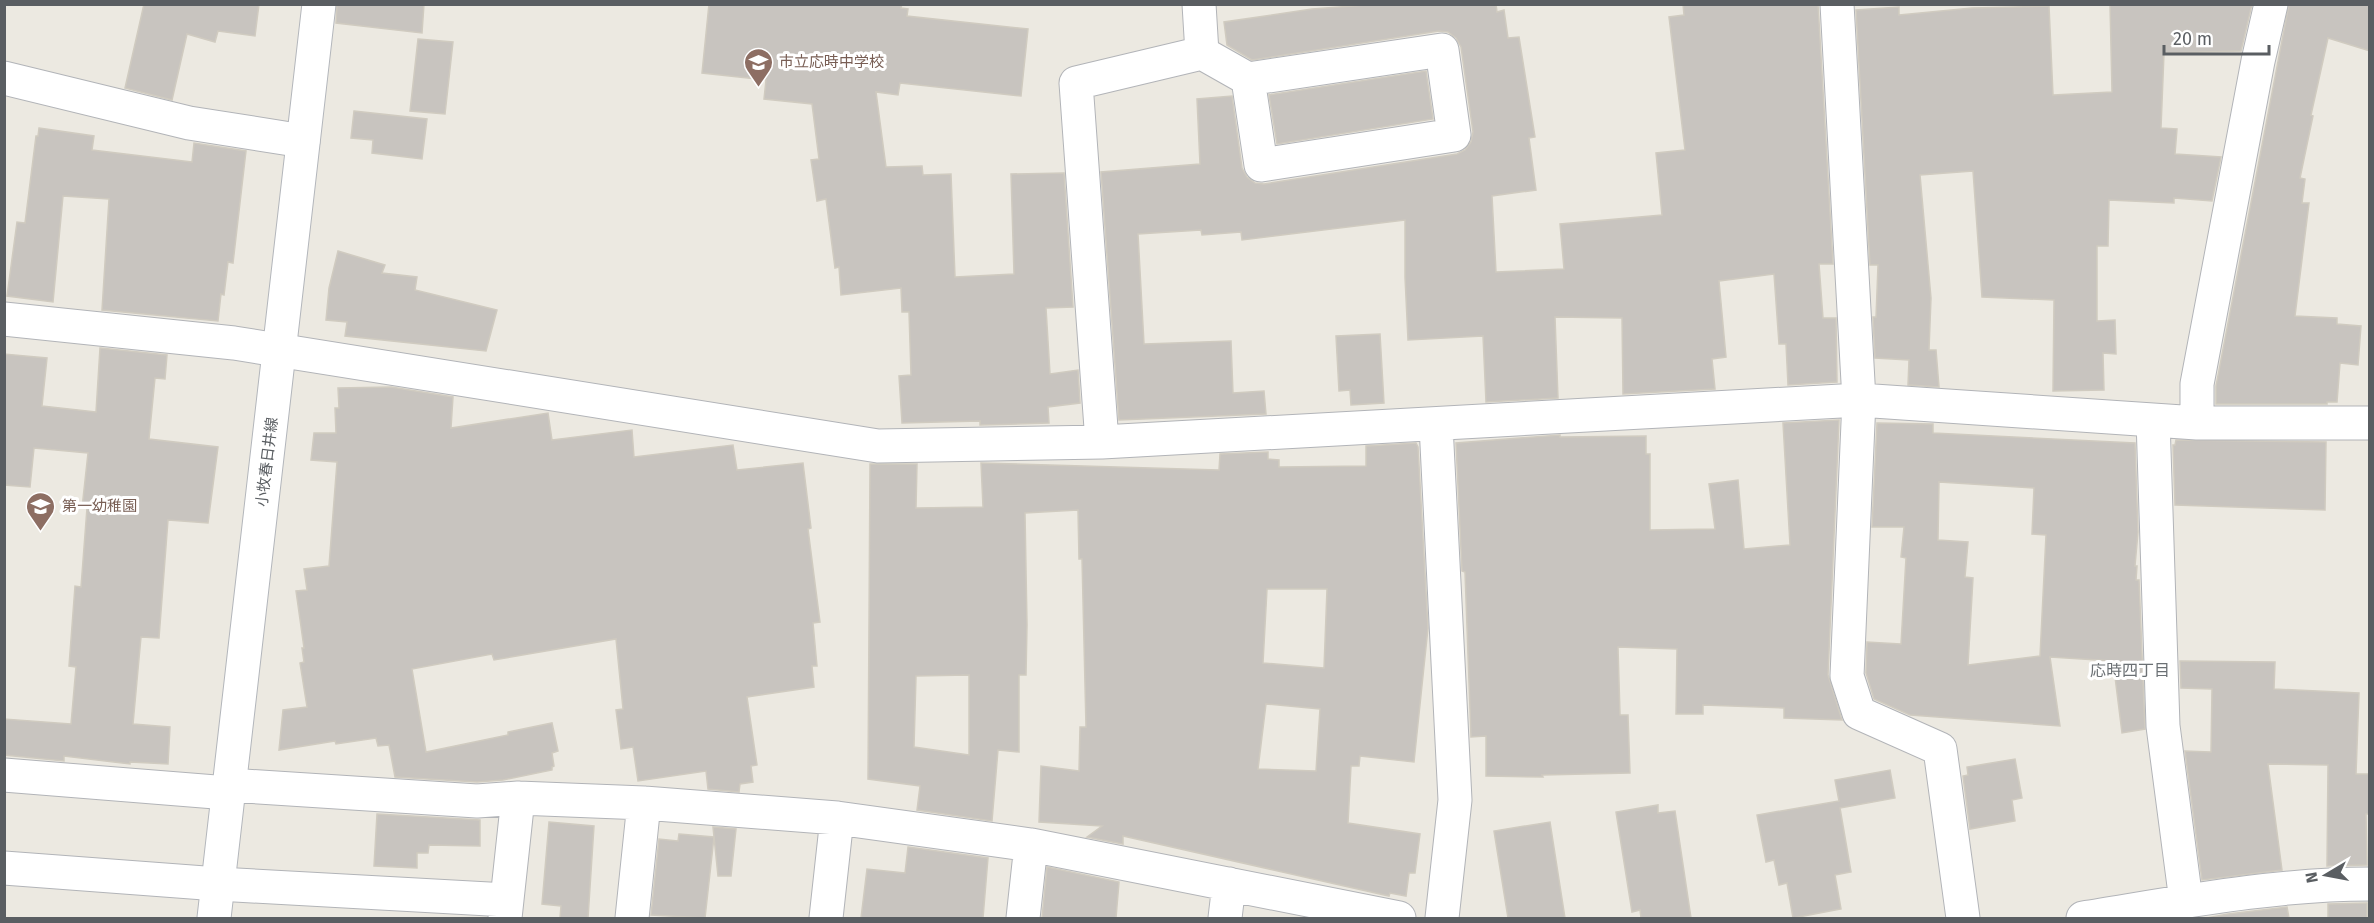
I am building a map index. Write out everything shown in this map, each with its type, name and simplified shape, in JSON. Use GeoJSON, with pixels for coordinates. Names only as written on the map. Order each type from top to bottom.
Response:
{"type":"FeatureCollection","features":[{"type":"Feature","properties":{"kind":"street","name":"小牧春日井線"},"geometry":{"type":"LineString","coordinates":[[214,918],[319,4]]}},
{"type":"Feature","properties":{"kind":"street"},"geometry":{"type":"LineString","coordinates":[[1199,4],[1202,53]]}},
{"type":"Feature","properties":{"kind":"street"},"geometry":{"type":"LineString","coordinates":[[1837,4],[1859,400],[1846,676],[1859,712],[1940,749],[1963,918]]}},
{"type":"Feature","properties":{"kind":"street"},"geometry":{"type":"LineString","coordinates":[[2197,423],[2197,384],[2271,4]]}},
{"type":"Feature","properties":{"kind":"street"},"geometry":{"type":"LineString","coordinates":[[1102,442],[1076,83],[1202,53],[1248,79],[1442,50],[1454,135],[1261,165],[1248,79]]}},
{"type":"Feature","properties":{"kind":"street"},"geometry":{"type":"LineString","coordinates":[[4,78],[189,123],[303,141]]}},
{"type":"Feature","properties":{"kind":"street"},"geometry":{"type":"LineString","coordinates":[[4,319],[234,343],[878,446],[1102,442],[1859,400],[2197,423],[2370,423]]}},
{"type":"Feature","properties":{"kind":"street"},"geometry":{"type":"LineString","coordinates":[[2152,420],[2163,726],[2186,901]]}},
{"type":"Feature","properties":{"kind":"street"},"geometry":{"type":"LineString","coordinates":[[1436,425],[1455,800],[1442,918]]}},
{"type":"Feature","properties":{"kind":"street"},"geometry":{"type":"LineString","coordinates":[[4,775],[477,801],[518,798],[644,803],[837,818],[1031,845],[1399,918]]}},
{"type":"Feature","properties":{"kind":"street"},"geometry":{"type":"LineString","coordinates":[[4,868],[506,909],[518,798]]}},
{"type":"Feature","properties":{"kind":"street"},"geometry":{"type":"LineString","coordinates":[[632,918],[644,803]]}},
{"type":"Feature","properties":{"kind":"street"},"geometry":{"type":"LineString","coordinates":[[826,918],[837,818]]}},
{"type":"Feature","properties":{"kind":"street"},"geometry":{"type":"LineString","coordinates":[[1023,918],[1031,845]]}},
{"type":"Feature","properties":{"kind":"street"},"geometry":{"type":"LineString","coordinates":[[1225,918],[1229,884]]}},
{"type":"Feature","properties":{"kind":"street"},"geometry":{"type":"LineString","coordinates":[[2083,918],[2186,901],[2332,884],[2370,884]]}},
{"type":"Feature","properties":{"kind":"building"},"geometry":{"type":"Polygon","coordinates":[[[144,4],[259,4],[255,36],[218,31],[215,42],[187,34],[172,100],[125,88],[144,4]]]}},
{"type":"Feature","properties":{"kind":"building"},"geometry":{"type":"Polygon","coordinates":[[[337,4],[424,4],[422,33],[336,23],[337,4]]]}},
{"type":"Feature","properties":{"kind":"building"},"geometry":{"type":"Polygon","coordinates":[[[709,4],[902,4],[901,8],[908,9],[907,16],[1028,29],[1021,96],[900,83],[898,95],[876,92],[886,167],[922,166],[923,175],[951,174],[955,277],[1014,274],[1011,174],[1064,173],[1073,307],[1046,308],[1050,374],[1078,370],[1080,403],[1048,407],[1049,423],[980,425],[980,421],[902,423],[899,376],[911,375],[909,312],[902,312],[901,288],[841,295],[839,267],[835,268],[826,199],[817,201],[811,160],[819,159],[812,104],[764,99],[766,80],[702,73],[709,4]]]}},
{"type":"Feature","properties":{"kind":"building"},"geometry":{"type":"Polygon","coordinates":[[[1379,4],[1496,4],[1497,12],[1504,10],[1508,38],[1519,37],[1535,137],[1529,138],[1536,190],[1492,196],[1496,272],[1564,269],[1560,224],[1662,215],[1656,153],[1685,150],[1669,17],[1684,15],[1683,4],[1818,4],[1833,264],[1819,264],[1823,318],[1836,318],[1837,382],[1788,385],[1786,344],[1779,344],[1774,274],[1719,281],[1726,357],[1712,359],[1715,389],[1623,394],[1622,318],[1555,317],[1558,398],[1486,402],[1483,336],[1408,340],[1405,220],[1242,240],[1241,232],[1202,235],[1201,230],[1138,234],[1144,344],[1231,341],[1233,393],[1264,391],[1266,414],[1119,420],[1101,172],[1200,164],[1197,99],[1232,96],[1242,168],[1247,177],[1255,183],[1264,184],[1457,154],[1465,150],[1471,142],[1473,132],[1461,47],[1456,38],[1448,32],[1439,31],[1252,60],[1227,45],[1224,22],[1312,9],[1379,4]]]}},
{"type":"Feature","properties":{"kind":"building"},"geometry":{"type":"Polygon","coordinates":[[[2110,4],[2252,4],[2241,51],[2164,53],[2161,128],[2177,129],[2175,154],[2221,157],[2212,201],[2174,198],[2174,203],[2109,200],[2108,246],[2097,246],[2097,321],[2115,320],[2116,354],[2103,353],[2104,390],[2053,391],[2054,300],[1982,297],[1973,171],[1920,175],[1931,298],[1929,350],[1936,350],[1939,387],[1908,385],[1909,360],[1875,358],[1873,317],[1876,317],[1878,265],[1870,265],[1856,10],[1899,7],[1899,15],[1972,8],[2049,6],[2053,95],[2112,92],[2110,4]]]}},
{"type":"Feature","properties":{"kind":"building"},"geometry":{"type":"Polygon","coordinates":[[[2289,4],[2370,4],[2370,51],[2328,38],[2300,178],[2305,179],[2302,203],[2309,203],[2295,316],[2337,318],[2337,324],[2361,326],[2358,365],[2340,363],[2337,402],[2327,402],[2327,404],[2216,404],[2216,386],[2289,4]]]}},
{"type":"Feature","properties":{"kind":"building"},"geometry":{"type":"Polygon","coordinates":[[[418,39],[453,42],[445,114],[410,111],[418,39]]]}},
{"type":"Feature","properties":{"kind":"building"},"geometry":{"type":"Polygon","coordinates":[[[1426,71],[1433,119],[1277,144],[1269,95],[1426,71]]]}},
{"type":"Feature","properties":{"kind":"building"},"geometry":{"type":"Polygon","coordinates":[[[354,111],[427,119],[422,159],[372,153],[373,140],[351,138],[354,111]]]}},
{"type":"Feature","properties":{"kind":"building"},"geometry":{"type":"Polygon","coordinates":[[[39,128],[94,136],[92,150],[192,162],[194,143],[246,151],[233,263],[228,262],[218,321],[102,310],[109,199],[63,196],[53,302],[7,296],[17,222],[25,223],[36,136],[38,136],[39,128]]]}},
{"type":"Feature","properties":{"kind":"building"},"geometry":{"type":"Polygon","coordinates":[[[338,251],[385,265],[382,273],[417,277],[415,290],[497,310],[486,351],[345,336],[347,322],[326,320],[329,288],[338,251]]]}},
{"type":"Feature","properties":{"kind":"building"},"geometry":{"type":"Polygon","coordinates":[[[1380,334],[1384,403],[1351,405],[1350,390],[1339,391],[1336,336],[1380,334]]]}},
{"type":"Feature","properties":{"kind":"building"},"geometry":{"type":"Polygon","coordinates":[[[100,348],[167,355],[165,379],[155,378],[149,439],[218,447],[208,523],[168,520],[159,638],[141,637],[133,724],[170,727],[168,764],[130,762],[130,764],[64,756],[64,761],[4,755],[4,719],[71,724],[76,667],[69,666],[75,586],[81,587],[87,508],[82,508],[88,453],[34,448],[30,487],[4,485],[4,354],[47,358],[42,406],[96,412],[100,348]]]}},
{"type":"Feature","properties":{"kind":"building"},"geometry":{"type":"Polygon","coordinates":[[[391,387],[453,397],[451,428],[548,413],[552,440],[632,430],[634,457],[733,445],[737,470],[803,463],[811,528],[808,529],[820,622],[813,623],[817,666],[812,666],[814,687],[747,697],[757,765],[751,766],[753,782],[740,784],[739,792],[708,789],[706,771],[638,781],[633,747],[621,749],[616,710],[623,709],[616,639],[494,660],[492,654],[412,669],[426,752],[508,735],[508,732],[552,723],[558,751],[552,753],[554,766],[552,770],[503,780],[477,782],[395,777],[389,745],[378,746],[376,738],[336,744],[335,741],[279,750],[283,710],[307,707],[300,663],[304,662],[302,648],[304,648],[296,591],[307,590],[304,569],[329,566],[337,462],[311,460],[314,433],[336,433],[335,408],[339,408],[338,388],[391,387]]]}},
{"type":"Feature","properties":{"kind":"building"},"geometry":{"type":"Polygon","coordinates":[[[1839,420],[1828,675],[1842,720],[1784,718],[1784,708],[1703,705],[1703,714],[1676,714],[1677,649],[1618,647],[1620,715],[1628,715],[1630,773],[1542,775],[1543,777],[1486,776],[1486,736],[1471,737],[1465,572],[1462,571],[1456,443],[1560,435],[1560,437],[1646,436],[1646,454],[1650,454],[1650,530],[1715,529],[1709,484],[1738,480],[1744,549],[1790,545],[1783,423],[1839,420]]]}},
{"type":"Feature","properties":{"kind":"building"},"geometry":{"type":"Polygon","coordinates":[[[1877,423],[1933,424],[1933,433],[2135,443],[2138,532],[2135,566],[2137,566],[2136,580],[2139,580],[2145,729],[2122,733],[2113,661],[2050,657],[2060,726],[1910,715],[1874,699],[1866,673],[1867,642],[1901,644],[1906,558],[1901,557],[1904,527],[1872,527],[1877,423]],[[1939,482],[1938,540],[1968,542],[1965,577],[1973,578],[1968,665],[2040,656],[2046,535],[2032,534],[2034,488],[1939,482]]]}},
{"type":"Feature","properties":{"kind":"building"},"geometry":{"type":"Polygon","coordinates":[[[2176,440],[2326,442],[2325,510],[2175,505],[2173,445],[2176,440]]]}},
{"type":"Feature","properties":{"kind":"building"},"geometry":{"type":"Polygon","coordinates":[[[1416,443],[1418,447],[1428,628],[1414,762],[1360,756],[1359,766],[1351,766],[1348,823],[1420,834],[1415,873],[1409,873],[1406,896],[1390,893],[1389,896],[1123,836],[1123,844],[1087,837],[1102,826],[1039,822],[1041,766],[1079,771],[1080,727],[1086,727],[1082,559],[1079,559],[1078,510],[1025,513],[1026,675],[1019,675],[1019,752],[998,750],[992,821],[917,810],[920,786],[868,779],[870,464],[917,464],[916,508],[983,507],[981,463],[1219,470],[1220,454],[1268,452],[1268,459],[1279,460],[1279,467],[1366,466],[1366,446],[1416,443]],[[1267,589],[1263,663],[1324,668],[1327,589],[1267,589]],[[969,675],[916,676],[914,747],[969,755],[969,675]],[[1266,704],[1258,769],[1316,771],[1320,709],[1266,704]]]}},
{"type":"Feature","properties":{"kind":"building"},"geometry":{"type":"Polygon","coordinates":[[[2180,661],[2275,662],[2274,689],[2359,693],[2356,774],[2370,774],[2370,814],[2366,814],[2367,865],[2327,866],[2328,765],[2268,764],[2282,870],[2202,880],[2185,751],[2211,752],[2212,689],[2181,688],[2180,661]]]}},
{"type":"Feature","properties":{"kind":"building"},"geometry":{"type":"Polygon","coordinates":[[[2015,759],[2022,798],[2012,800],[2015,821],[1970,829],[1963,776],[1968,775],[1967,767],[2015,759]]]}},
{"type":"Feature","properties":{"kind":"building"},"geometry":{"type":"Polygon","coordinates":[[[1890,770],[1895,798],[1840,808],[1851,872],[1835,875],[1841,909],[1793,918],[1787,883],[1779,885],[1774,860],[1766,862],[1757,815],[1839,801],[1835,780],[1890,770]]]}},
{"type":"Feature","properties":{"kind":"building"},"geometry":{"type":"Polygon","coordinates":[[[1658,805],[1658,813],[1675,811],[1691,918],[1641,918],[1640,910],[1632,912],[1616,812],[1658,805]]]}},
{"type":"Feature","properties":{"kind":"building"},"geometry":{"type":"Polygon","coordinates":[[[377,814],[480,820],[480,846],[429,845],[428,853],[417,853],[417,868],[374,866],[377,814]]]}},
{"type":"Feature","properties":{"kind":"building"},"geometry":{"type":"Polygon","coordinates":[[[549,822],[594,826],[588,918],[560,918],[561,906],[542,904],[549,822]]]}},
{"type":"Feature","properties":{"kind":"building"},"geometry":{"type":"Polygon","coordinates":[[[1550,822],[1565,918],[1508,918],[1494,831],[1550,822]]]}},
{"type":"Feature","properties":{"kind":"building"},"geometry":{"type":"Polygon","coordinates":[[[713,827],[736,829],[731,876],[718,876],[713,827]]]}},
{"type":"Feature","properties":{"kind":"building"},"geometry":{"type":"Polygon","coordinates":[[[679,834],[714,837],[705,918],[651,915],[659,839],[678,841],[679,834]]]}},
{"type":"Feature","properties":{"kind":"building"},"geometry":{"type":"Polygon","coordinates":[[[908,847],[988,858],[983,918],[861,918],[867,869],[905,873],[908,847]]]}},
{"type":"Feature","properties":{"kind":"building"},"geometry":{"type":"Polygon","coordinates":[[[1047,867],[1119,882],[1116,918],[1042,918],[1047,867]]]}},
{"type":"Feature","properties":{"kind":"building"},"geometry":{"type":"Polygon","coordinates":[[[2367,903],[2367,918],[2328,918],[2328,904],[2367,903]]]}},
{"type":"Feature","properties":{"kind":"building"},"geometry":{"type":"Polygon","coordinates":[[[2287,907],[2289,918],[2207,918],[2228,914],[2287,907]]]}},
{"type":"Feature","properties":{"kind":"place","name":"市立応時中学校"},"geometry":{"type":"Point","coordinates":[758,88]}},
{"type":"Feature","properties":{"kind":"place","name":"第一幼稚園"},"geometry":{"type":"Point","coordinates":[41,532]}},
{"type":"Feature","properties":{"kind":"district","name":"応時四丁目"},"geometry":{"type":"Point","coordinates":[2130,670]}}]}
